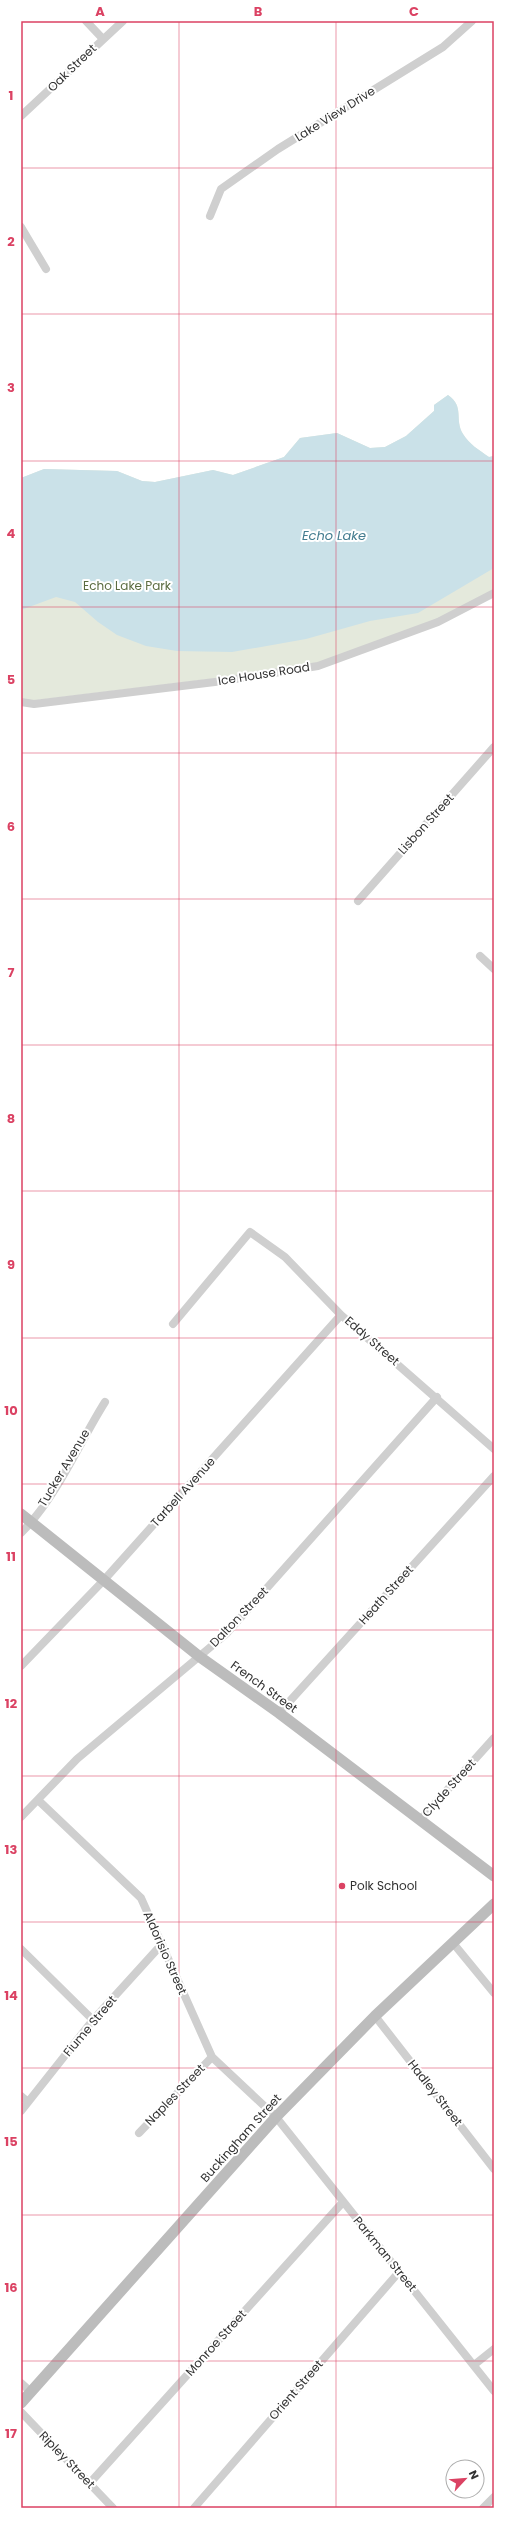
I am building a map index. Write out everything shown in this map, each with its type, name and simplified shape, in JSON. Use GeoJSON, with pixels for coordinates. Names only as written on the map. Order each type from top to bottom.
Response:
{"type":"FeatureCollection","features":[{"type":"Feature","properties":{"kind":"main road","name":"French Street"},"geometry":{"type":"LineString","coordinates":[[21,1514],[200,1657],[279,1713],[421,1819],[494,1876]]}},
{"type":"Feature","properties":{"kind":"main road","name":"Buckingham Street"},"geometry":{"type":"LineString","coordinates":[[21,2403],[276,2117],[375,2016],[494,1904]]}},
{"type":"Feature","properties":{"kind":"street"},"geometry":{"type":"LineString","coordinates":[[86,21],[102,39]]}},
{"type":"Feature","properties":{"kind":"street","name":"Oak Street"},"geometry":{"type":"LineString","coordinates":[[21,116],[123,21]]}},
{"type":"Feature","properties":{"kind":"street","name":"Lake View Drive"},"geometry":{"type":"LineString","coordinates":[[210,216],[221,189],[278,149],[443,47],[472,21]]}},
{"type":"Feature","properties":{"kind":"street"},"geometry":{"type":"LineString","coordinates":[[21,227],[46,269]]}},
{"type":"Feature","properties":{"kind":"street","name":"Ice House Road"},"geometry":{"type":"LineString","coordinates":[[21,702],[34,704],[223,681],[318,666],[438,622],[494,593]]}},
{"type":"Feature","properties":{"kind":"street","name":"Lisbon Street"},"geometry":{"type":"LineString","coordinates":[[358,901],[494,747]]}},
{"type":"Feature","properties":{"kind":"street"},"geometry":{"type":"LineString","coordinates":[[480,956],[494,970]]}},
{"type":"Feature","properties":{"kind":"street","name":"Eddy Street"},"geometry":{"type":"LineString","coordinates":[[173,1324],[250,1232],[285,1257],[341,1314],[437,1397],[494,1449]]}},
{"type":"Feature","properties":{"kind":"street","name":"Tarbell Avenue"},"geometry":{"type":"LineString","coordinates":[[21,1666],[104,1580],[341,1314]]}},
{"type":"Feature","properties":{"kind":"street","name":"Dalton Street"},"geometry":{"type":"LineString","coordinates":[[21,1817],[77,1759],[226,1634],[437,1397]]}},
{"type":"Feature","properties":{"kind":"street","name":"Tucker Avenue"},"geometry":{"type":"LineString","coordinates":[[21,1533],[31,1523],[105,1402]]}},
{"type":"Feature","properties":{"kind":"street","name":"Heath Street"},"geometry":{"type":"LineString","coordinates":[[279,1713],[494,1476]]}},
{"type":"Feature","properties":{"kind":"street","name":"Clyde Street"},"geometry":{"type":"LineString","coordinates":[[421,1819],[494,1738]]}},
{"type":"Feature","properties":{"kind":"street","name":"Aldorisio Street"},"geometry":{"type":"LineString","coordinates":[[38,1800],[141,1898],[212,2058],[276,2117]]}},
{"type":"Feature","properties":{"kind":"street"},"geometry":{"type":"LineString","coordinates":[[453,1943],[494,1993]]}},
{"type":"Feature","properties":{"kind":"street","name":"Fiume Street"},"geometry":{"type":"LineString","coordinates":[[21,2111],[93,2020],[162,1944]]}},
{"type":"Feature","properties":{"kind":"street"},"geometry":{"type":"LineString","coordinates":[[21,1949],[93,2020]]}},
{"type":"Feature","properties":{"kind":"street","name":"Hadley Street"},"geometry":{"type":"LineString","coordinates":[[375,2016],[494,2170]]}},
{"type":"Feature","properties":{"kind":"street","name":"Naples Street"},"geometry":{"type":"LineString","coordinates":[[139,2133],[212,2058]]}},
{"type":"Feature","properties":{"kind":"street"},"geometry":{"type":"LineString","coordinates":[[21,2096],[28,2102]]}},
{"type":"Feature","properties":{"kind":"street","name":"Parkman Street"},"geometry":{"type":"LineString","coordinates":[[276,2117],[494,2391]]}},
{"type":"Feature","properties":{"kind":"street","name":"Monroe Street"},"geometry":{"type":"LineString","coordinates":[[89,2484],[343,2202]]}},
{"type":"Feature","properties":{"kind":"street","name":"Orient Street"},"geometry":{"type":"LineString","coordinates":[[194,2508],[399,2272]]}},
{"type":"Feature","properties":{"kind":"street"},"geometry":{"type":"LineString","coordinates":[[474,2365],[494,2349]]}},
{"type":"Feature","properties":{"kind":"street"},"geometry":{"type":"LineString","coordinates":[[21,2383],[32,2392]]}},
{"type":"Feature","properties":{"kind":"street","name":"Ripley Street"},"geometry":{"type":"LineString","coordinates":[[21,2412],[113,2508]]}},
{"type":"Feature","properties":{"kind":"street"},"geometry":{"type":"LineString","coordinates":[[483,2508],[494,2497]]}},
{"type":"Feature","properties":{"kind":"green space","name":"Echo Lake"},"geometry":{"type":"Polygon","coordinates":[[[448,395],[456,404],[458,409],[460,429],[465,438],[474,447],[489,457],[494,456],[494,593],[438,622],[318,666],[21,702],[21,478],[44,469],[117,471],[142,481],[155,482],[213,470],[233,475],[284,457],[300,438],[337,433],[370,448],[385,447],[406,436],[434,411],[434,405],[448,395]]]}},
{"type":"Feature","properties":{"kind":"water","name":"Echo Lake"},"geometry":{"type":"Polygon","coordinates":[[[448,395],[456,404],[458,409],[460,429],[465,438],[474,447],[489,457],[494,456],[494,568],[418,613],[370,621],[306,639],[232,652],[177,651],[146,646],[117,635],[98,622],[75,602],[56,597],[21,610],[21,478],[44,469],[117,471],[142,481],[155,482],[213,470],[233,475],[284,457],[300,438],[337,433],[370,448],[385,447],[406,436],[434,411],[434,405],[448,395]]]}},
{"type":"Feature","properties":{"kind":"place","name":"Polk School"},"geometry":{"type":"Point","coordinates":[342,1886]}},
{"type":"Feature","properties":{"kind":"park label","name":"Echo Lake Park"},"geometry":{"type":"Point","coordinates":[127,586]}}]}
